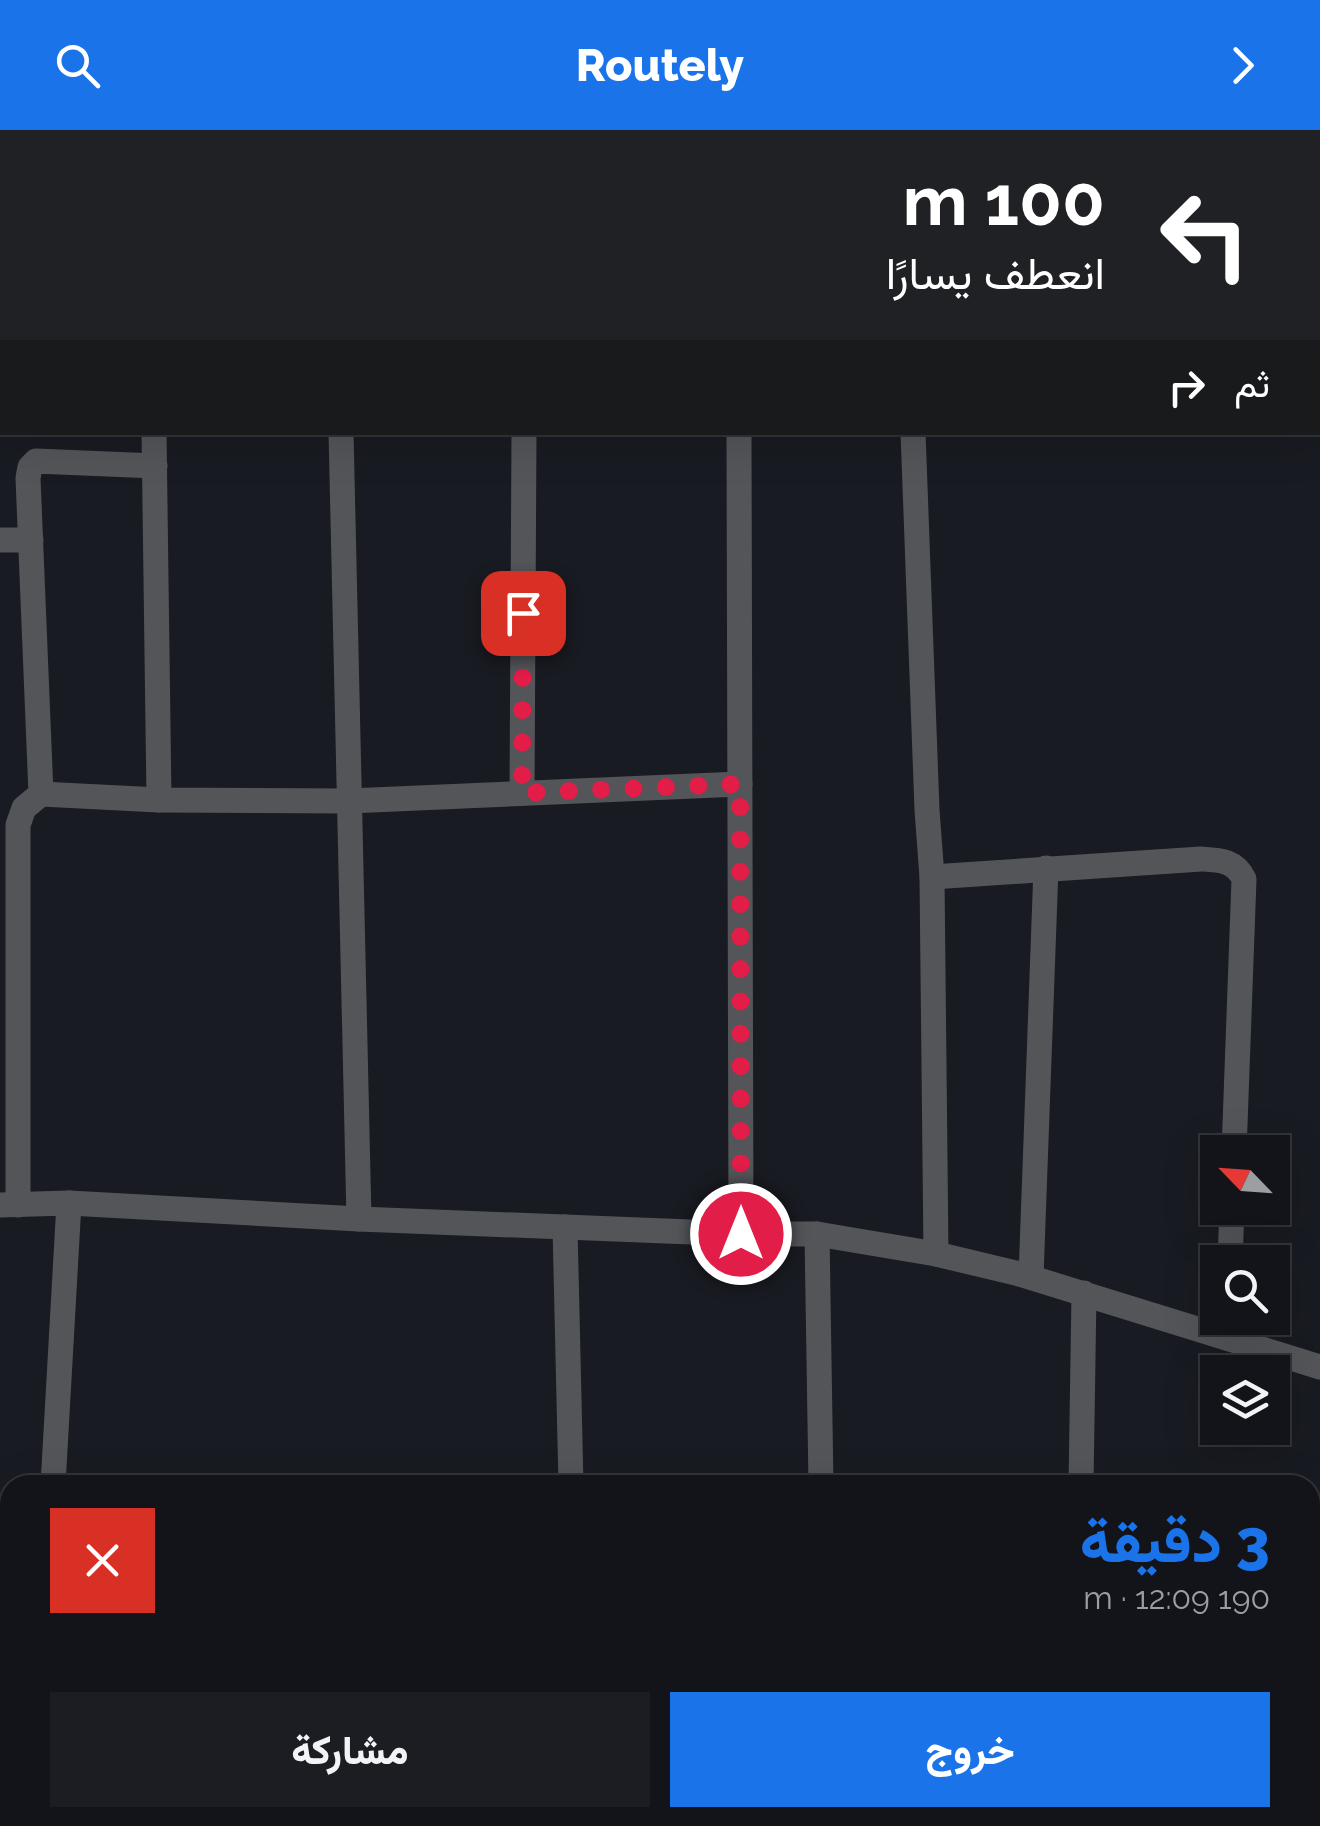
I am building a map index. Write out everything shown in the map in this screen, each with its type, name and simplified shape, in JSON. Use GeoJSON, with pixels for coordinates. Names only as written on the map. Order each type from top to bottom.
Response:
{"type":"FeatureCollection","features":[{"type":"Feature","properties":{"kind":"street"},"geometry":{"type":"LineString","coordinates":[[154,435],[159,800]]}},
{"type":"Feature","properties":{"kind":"street"},"geometry":{"type":"LineString","coordinates":[[341,435],[359,1219]]}},
{"type":"Feature","properties":{"kind":"street"},"geometry":{"type":"LineString","coordinates":[[522,793],[524,435]]}},
{"type":"Feature","properties":{"kind":"street"},"geometry":{"type":"LineString","coordinates":[[740,435],[741,1234]]}},
{"type":"Feature","properties":{"kind":"street"},"geometry":{"type":"LineString","coordinates":[[912,435],[932,878],[936,1254]]}},
{"type":"Feature","properties":{"kind":"street"},"geometry":{"type":"LineString","coordinates":[[41,794],[30,467],[36,461],[155,466]]}},
{"type":"Feature","properties":{"kind":"street"},"geometry":{"type":"LineString","coordinates":[[0,540],[32,540]]}},
{"type":"Feature","properties":{"kind":"street"},"geometry":{"type":"LineString","coordinates":[[740,784],[348,801],[159,800],[41,794],[24,808],[18,825],[9,1205],[69,1203],[359,1219],[817,1234],[936,1254],[1200,1321]]}},
{"type":"Feature","properties":{"kind":"street"},"geometry":{"type":"LineString","coordinates":[[932,878],[1201,858],[1228,862],[1240,869],[1244,879],[1235,1135]]}},
{"type":"Feature","properties":{"kind":"street"},"geometry":{"type":"LineString","coordinates":[[1031,1277],[1046,868]]}},
{"type":"Feature","properties":{"kind":"street"},"geometry":{"type":"LineString","coordinates":[[54,1475],[69,1203]]}},
{"type":"Feature","properties":{"kind":"street"},"geometry":{"type":"LineString","coordinates":[[564,1227],[571,1475]]}},
{"type":"Feature","properties":{"kind":"street"},"geometry":{"type":"LineString","coordinates":[[817,1234],[821,1475]]}},
{"type":"Feature","properties":{"kind":"street"},"geometry":{"type":"LineString","coordinates":[[1081,1475],[1084,1294]]}},
{"type":"Feature","properties":{"kind":"street"},"geometry":{"type":"LineString","coordinates":[[1244,1335],[1320,1368]]}},
{"type":"Feature","properties":{"kind":"route"},"geometry":{"type":"LineString","coordinates":[[523,613],[522,793],[740,784],[741,1234]]}}]}
